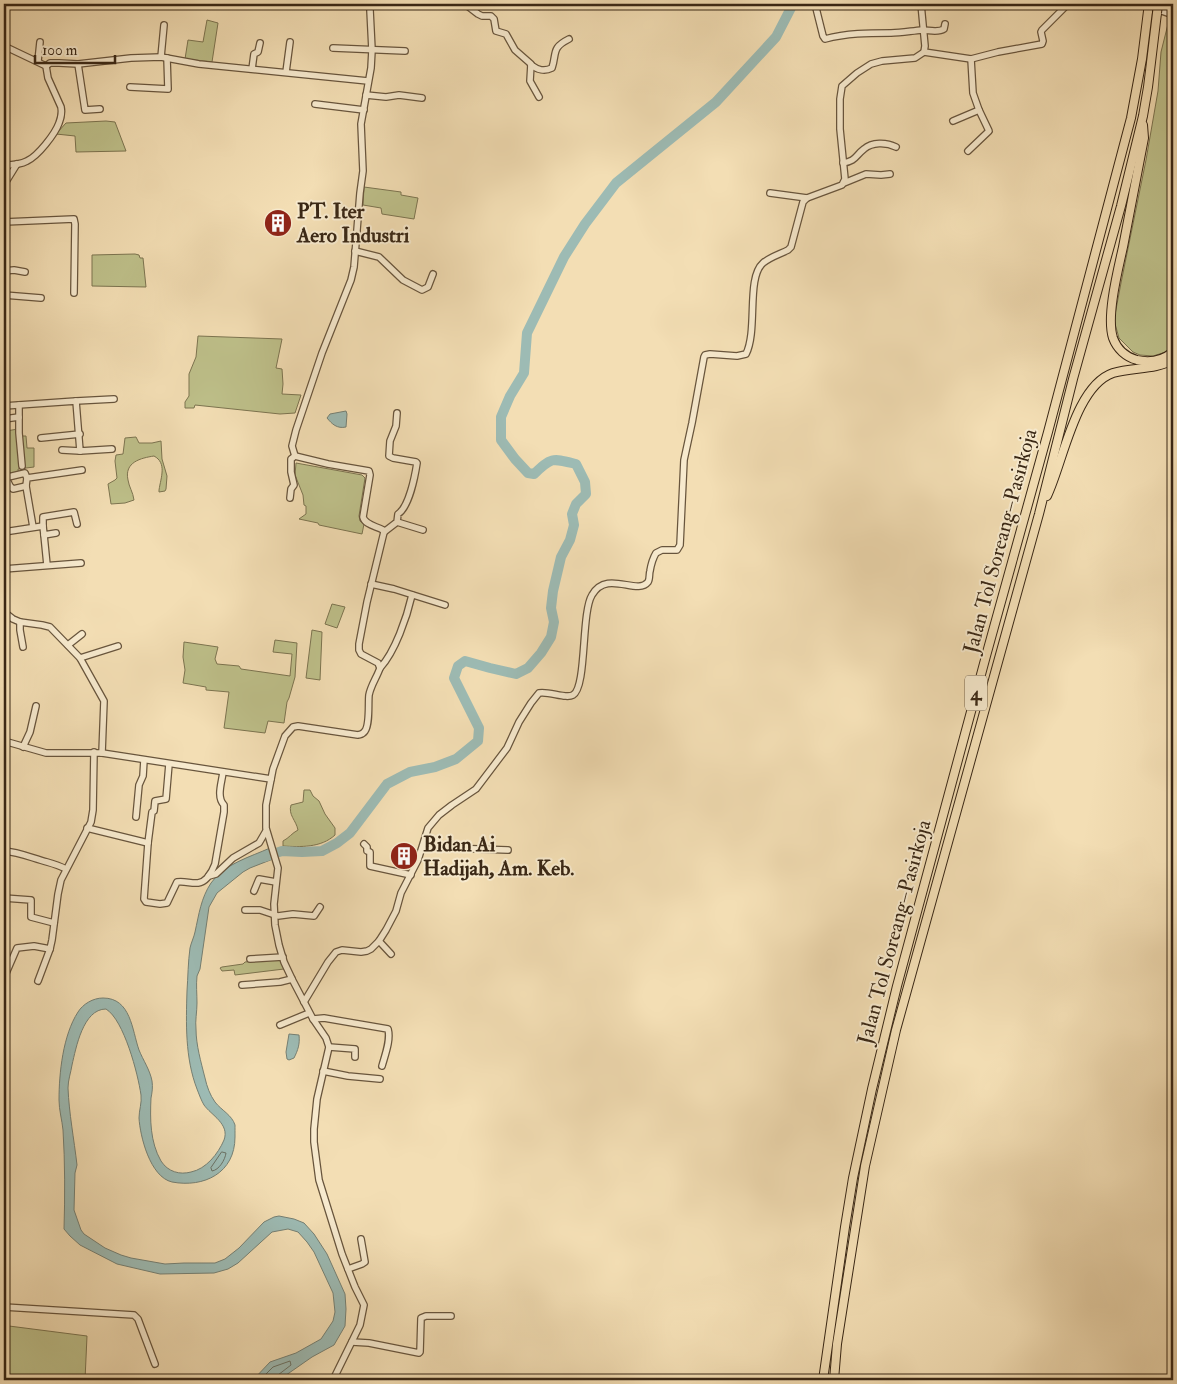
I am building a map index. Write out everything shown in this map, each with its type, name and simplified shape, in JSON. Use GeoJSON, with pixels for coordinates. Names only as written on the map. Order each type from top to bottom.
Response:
{"type":"FeatureCollection","features":[{"type":"Feature","properties":{"kind":"highway","name":"Jalan Tol Soreang–Pasirkoja"},"geometry":{"type":"LineString","coordinates":[[834,1380],[837,1344],[864,1175],[896,1030],[1039,514],[1073,378],[1121,206],[1148,88],[1158,4]]}},
{"type":"Feature","properties":{"kind":"highway","name":"Jalan Tol Soreang–Pasirkoja"},"geometry":{"type":"LineString","coordinates":[[823,1380],[846,1217],[874,1080],[897,986],[1129,127],[1149,7]]}},
{"type":"Feature","properties":{"kind":"highway"},"geometry":{"type":"LineString","coordinates":[[1142,116],[1144,138],[1110,323],[1113,338],[1118,347],[1130,357],[1138,360],[1159,360],[1173,352]]}},
{"type":"Feature","properties":{"kind":"highway"},"geometry":{"type":"LineString","coordinates":[[1039,514],[1052,487],[1075,418],[1092,387],[1100,380],[1112,374],[1159,365],[1173,360]]}},
{"type":"Feature","properties":{"kind":"street"},"geometry":{"type":"LineString","coordinates":[[295,456],[292,446],[296,430],[322,353],[351,280],[354,267],[363,171],[360,124],[371,68],[371,4]]}},
{"type":"Feature","properties":{"kind":"street"},"geometry":{"type":"LineString","coordinates":[[465,4],[482,16],[494,18],[496,31],[506,34],[515,50],[538,70],[550,70],[553,66],[556,48],[560,43],[569,39]]}},
{"type":"Feature","properties":{"kind":"street"},"geometry":{"type":"LineString","coordinates":[[815,4],[824,38],[871,33],[940,31],[944,29],[945,24]]}},
{"type":"Feature","properties":{"kind":"street"},"geometry":{"type":"LineString","coordinates":[[921,4],[924,52]]}},
{"type":"Feature","properties":{"kind":"street"},"geometry":{"type":"LineString","coordinates":[[844,183],[840,98],[842,86],[857,72],[871,64],[915,58],[924,52],[971,59],[1042,44],[1042,30],[1068,4]]}},
{"type":"Feature","properties":{"kind":"street"},"geometry":{"type":"LineString","coordinates":[[1142,4],[1173,15]]}},
{"type":"Feature","properties":{"kind":"street"},"geometry":{"type":"LineString","coordinates":[[130,87],[168,89],[164,58],[164,25]]}},
{"type":"Feature","properties":{"kind":"street"},"geometry":{"type":"LineString","coordinates":[[38,61],[40,42]]}},
{"type":"Feature","properties":{"kind":"street"},"geometry":{"type":"LineString","coordinates":[[286,72],[290,42]]}},
{"type":"Feature","properties":{"kind":"street"},"geometry":{"type":"LineString","coordinates":[[252,69],[254,54],[258,52],[260,43]]}},
{"type":"Feature","properties":{"kind":"street"},"geometry":{"type":"LineString","coordinates":[[4,46],[46,66],[48,78],[61,107],[61,118],[55,130],[36,154],[29,160],[18,164],[4,165]]}},
{"type":"Feature","properties":{"kind":"street"},"geometry":{"type":"LineString","coordinates":[[333,48],[405,51]]}},
{"type":"Feature","properties":{"kind":"street"},"geometry":{"type":"LineString","coordinates":[[46,66],[59,63],[78,64],[131,58],[164,58],[199,64],[368,82]]}},
{"type":"Feature","properties":{"kind":"street"},"geometry":{"type":"LineString","coordinates":[[968,150],[989,131],[973,93],[971,59]]}},
{"type":"Feature","properties":{"kind":"street"},"geometry":{"type":"LineString","coordinates":[[78,64],[84,109],[100,109]]}},
{"type":"Feature","properties":{"kind":"street"},"geometry":{"type":"LineString","coordinates":[[531,65],[530,80],[539,97]]}},
{"type":"Feature","properties":{"kind":"street"},"geometry":{"type":"LineString","coordinates":[[366,95],[386,97],[399,95],[422,98]]}},
{"type":"Feature","properties":{"kind":"street"},"geometry":{"type":"LineString","coordinates":[[315,104],[364,110]]}},
{"type":"Feature","properties":{"kind":"street"},"geometry":{"type":"LineString","coordinates":[[953,121],[979,110]]}},
{"type":"Feature","properties":{"kind":"street"},"geometry":{"type":"LineString","coordinates":[[843,163],[852,161],[867,147],[880,143],[889,143],[896,146]]}},
{"type":"Feature","properties":{"kind":"street"},"geometry":{"type":"LineString","coordinates":[[4,185],[18,164]]}},
{"type":"Feature","properties":{"kind":"street"},"geometry":{"type":"LineString","coordinates":[[304,1002],[336,952],[342,950],[366,952],[379,940],[391,922],[399,898],[424,844],[428,828],[439,815],[476,789],[507,748],[519,722],[539,693],[547,692],[568,696],[577,690],[580,684],[589,600],[592,594],[598,587],[611,583],[637,586],[646,584],[656,552],[677,550],[679,548],[681,540],[684,460],[702,361],[706,355],[710,354],[737,356],[746,354],[750,347],[752,334],[755,273],[763,263],[791,247],[802,202],[807,198],[837,188],[844,183],[869,173],[890,174]]}},
{"type":"Feature","properties":{"kind":"street"},"geometry":{"type":"LineString","coordinates":[[770,192],[807,198]]}},
{"type":"Feature","properties":{"kind":"street"},"geometry":{"type":"LineString","coordinates":[[4,222],[74,219],[74,293]]}},
{"type":"Feature","properties":{"kind":"street"},"geometry":{"type":"LineString","coordinates":[[355,251],[377,256],[403,280],[422,290],[428,286],[433,274]]}},
{"type":"Feature","properties":{"kind":"street"},"geometry":{"type":"LineString","coordinates":[[4,271],[26,272]]}},
{"type":"Feature","properties":{"kind":"street"},"geometry":{"type":"LineString","coordinates":[[4,295],[41,298]]}},
{"type":"Feature","properties":{"kind":"street"},"geometry":{"type":"LineString","coordinates":[[4,406],[114,399]]}},
{"type":"Feature","properties":{"kind":"street"},"geometry":{"type":"LineString","coordinates":[[76,401],[80,451]]}},
{"type":"Feature","properties":{"kind":"street"},"geometry":{"type":"LineString","coordinates":[[19,405],[22,466]]}},
{"type":"Feature","properties":{"kind":"street"},"geometry":{"type":"LineString","coordinates":[[380,668],[378,663],[361,654],[359,650],[367,602],[384,532],[397,522],[398,514],[406,504],[417,463],[389,456],[390,441],[396,426],[397,412]]}},
{"type":"Feature","properties":{"kind":"street"},"geometry":{"type":"LineString","coordinates":[[4,419],[19,416]]}},
{"type":"Feature","properties":{"kind":"street"},"geometry":{"type":"LineString","coordinates":[[41,438],[80,434]]}},
{"type":"Feature","properties":{"kind":"street"},"geometry":{"type":"LineString","coordinates":[[62,450],[112,450]]}},
{"type":"Feature","properties":{"kind":"street"},"geometry":{"type":"LineString","coordinates":[[290,498],[291,489],[294,485],[291,459],[295,456]]}},
{"type":"Feature","properties":{"kind":"street"},"geometry":{"type":"LineString","coordinates":[[295,456],[369,471],[370,475],[363,517],[366,523],[384,532]]}},
{"type":"Feature","properties":{"kind":"street"},"geometry":{"type":"LineString","coordinates":[[27,478],[82,470]]}},
{"type":"Feature","properties":{"kind":"street"},"geometry":{"type":"LineString","coordinates":[[26,486],[13,488],[5,478],[25,473],[33,527]]}},
{"type":"Feature","properties":{"kind":"street"},"geometry":{"type":"LineString","coordinates":[[47,565],[42,518],[74,512],[77,524]]}},
{"type":"Feature","properties":{"kind":"street"},"geometry":{"type":"LineString","coordinates":[[397,522],[423,530]]}},
{"type":"Feature","properties":{"kind":"street"},"geometry":{"type":"LineString","coordinates":[[4,532],[42,526]]}},
{"type":"Feature","properties":{"kind":"street"},"geometry":{"type":"LineString","coordinates":[[44,535],[56,533]]}},
{"type":"Feature","properties":{"kind":"street"},"geometry":{"type":"LineString","coordinates":[[4,568],[81,563]]}},
{"type":"Feature","properties":{"kind":"street"},"geometry":{"type":"LineString","coordinates":[[371,584],[444,605]]}},
{"type":"Feature","properties":{"kind":"street"},"geometry":{"type":"LineString","coordinates":[[333,1380],[360,1325],[364,1305],[348,1269],[321,1190],[316,1162],[314,1122],[317,1099],[329,1047],[326,1038],[309,1013],[292,979],[276,932],[274,902],[278,864],[266,830],[266,805],[271,779],[284,739],[293,727],[298,726],[358,735],[364,732],[367,723],[371,689],[380,668],[396,642],[412,595]]}},
{"type":"Feature","properties":{"kind":"street"},"geometry":{"type":"LineString","coordinates":[[4,612],[20,622],[47,626],[80,658],[104,700],[102,753]]}},
{"type":"Feature","properties":{"kind":"street"},"geometry":{"type":"LineString","coordinates":[[20,622],[23,647]]}},
{"type":"Feature","properties":{"kind":"street"},"geometry":{"type":"LineString","coordinates":[[68,645],[82,634]]}},
{"type":"Feature","properties":{"kind":"street"},"geometry":{"type":"LineString","coordinates":[[80,658],[118,646]]}},
{"type":"Feature","properties":{"kind":"street"},"geometry":{"type":"LineString","coordinates":[[25,747],[36,706]]}},
{"type":"Feature","properties":{"kind":"street"},"geometry":{"type":"LineString","coordinates":[[4,741],[33,750],[52,753],[94,752],[271,779]]}},
{"type":"Feature","properties":{"kind":"street"},"geometry":{"type":"LineString","coordinates":[[38,981],[50,949],[61,880],[91,822],[94,752]]}},
{"type":"Feature","properties":{"kind":"street"},"geometry":{"type":"LineString","coordinates":[[136,817],[144,760]]}},
{"type":"Feature","properties":{"kind":"street"},"geometry":{"type":"LineString","coordinates":[[169,764],[166,799],[155,801],[154,812],[152,812],[144,899],[146,902],[166,904],[177,882],[198,884],[204,882],[212,872],[224,812],[224,805],[220,800],[223,772]]}},
{"type":"Feature","properties":{"kind":"street"},"geometry":{"type":"LineString","coordinates":[[87,828],[148,843]]}},
{"type":"Feature","properties":{"kind":"street"},"geometry":{"type":"LineString","coordinates":[[209,876],[216,874],[233,858],[259,843],[266,830]]}},
{"type":"Feature","properties":{"kind":"street"},"geometry":{"type":"LineString","coordinates":[[364,844],[367,847],[367,851],[370,852],[370,866],[411,875]]}},
{"type":"Feature","properties":{"kind":"street"},"geometry":{"type":"LineString","coordinates":[[424,844],[449,848],[508,850]]}},
{"type":"Feature","properties":{"kind":"street"},"geometry":{"type":"LineString","coordinates":[[4,851],[27,855],[66,869]]}},
{"type":"Feature","properties":{"kind":"street"},"geometry":{"type":"LineString","coordinates":[[254,891],[259,879],[276,882]]}},
{"type":"Feature","properties":{"kind":"street"},"geometry":{"type":"LineString","coordinates":[[4,898],[31,900],[31,917],[54,923]]}},
{"type":"Feature","properties":{"kind":"street"},"geometry":{"type":"LineString","coordinates":[[245,910],[260,910],[274,916],[293,914],[314,916],[320,907]]}},
{"type":"Feature","properties":{"kind":"street"},"geometry":{"type":"LineString","coordinates":[[379,940],[391,954]]}},
{"type":"Feature","properties":{"kind":"street"},"geometry":{"type":"LineString","coordinates":[[4,978],[17,948],[34,946],[50,949]]}},
{"type":"Feature","properties":{"kind":"street"},"geometry":{"type":"LineString","coordinates":[[250,959],[283,957]]}},
{"type":"Feature","properties":{"kind":"street"},"geometry":{"type":"LineString","coordinates":[[242,985],[280,982],[292,979]]}},
{"type":"Feature","properties":{"kind":"street"},"geometry":{"type":"LineString","coordinates":[[280,1024],[309,1013]]}},
{"type":"Feature","properties":{"kind":"street"},"geometry":{"type":"LineString","coordinates":[[313,1019],[324,1018],[388,1029],[388,1041],[382,1066]]}},
{"type":"Feature","properties":{"kind":"street"},"geometry":{"type":"LineString","coordinates":[[329,1047],[355,1049],[356,1058]]}},
{"type":"Feature","properties":{"kind":"street"},"geometry":{"type":"LineString","coordinates":[[323,1072],[357,1078],[380,1079]]}},
{"type":"Feature","properties":{"kind":"street"},"geometry":{"type":"LineString","coordinates":[[348,1269],[365,1262],[361,1239]]}},
{"type":"Feature","properties":{"kind":"street"},"geometry":{"type":"LineString","coordinates":[[4,1307],[134,1314],[138,1319],[155,1364]]}},
{"type":"Feature","properties":{"kind":"street"},"geometry":{"type":"LineString","coordinates":[[352,1342],[387,1346],[419,1353],[421,1318],[426,1316],[451,1316]]}},
{"type":"Feature","properties":{"kind":"green space"},"geometry":{"type":"Polygon","coordinates":[[[207,20],[218,23],[212,62],[185,59],[188,40],[203,42],[207,20]]]}},
{"type":"Feature","properties":{"kind":"green space"},"geometry":{"type":"Polygon","coordinates":[[[1169,20],[1173,22],[1173,347],[1169,351],[1153,356],[1140,355],[1133,352],[1119,338],[1114,320],[1146,160],[1158,91],[1161,52],[1169,20]]]}},
{"type":"Feature","properties":{"kind":"green space"},"geometry":{"type":"Polygon","coordinates":[[[115,122],[126,151],[76,152],[75,136],[56,134],[66,123],[115,122]]]}},
{"type":"Feature","properties":{"kind":"green space"},"geometry":{"type":"Polygon","coordinates":[[[364,187],[401,192],[401,195],[418,198],[414,219],[382,214],[381,208],[363,205],[364,187]]]}},
{"type":"Feature","properties":{"kind":"green space"},"geometry":{"type":"Polygon","coordinates":[[[135,254],[143,258],[146,287],[92,286],[92,255],[135,254]]]}},
{"type":"Feature","properties":{"kind":"green space"},"geometry":{"type":"Polygon","coordinates":[[[198,336],[282,339],[276,368],[282,369],[282,394],[301,395],[295,413],[280,414],[195,405],[194,408],[185,408],[185,402],[189,396],[189,374],[196,357],[198,336]]]}},
{"type":"Feature","properties":{"kind":"green space"},"geometry":{"type":"Polygon","coordinates":[[[18,429],[18,436],[26,436],[27,448],[34,448],[34,467],[18,469],[19,476],[4,479],[4,434],[6,431],[18,429]]]}},
{"type":"Feature","properties":{"kind":"green space"},"geometry":{"type":"Polygon","coordinates":[[[136,437],[139,443],[161,441],[162,459],[167,476],[166,489],[159,492],[162,471],[161,462],[154,456],[144,458],[131,465],[127,474],[134,500],[111,504],[108,484],[117,478],[116,455],[123,454],[125,438],[136,437]]]}},
{"type":"Feature","properties":{"kind":"green space"},"geometry":{"type":"Polygon","coordinates":[[[296,463],[362,475],[365,478],[359,516],[360,521],[364,524],[362,534],[299,519],[306,514],[306,506],[304,505],[303,495],[295,475],[296,463]]]}},
{"type":"Feature","properties":{"kind":"green space"},"geometry":{"type":"Polygon","coordinates":[[[332,604],[345,607],[337,628],[325,624],[332,604]]]}},
{"type":"Feature","properties":{"kind":"green space"},"geometry":{"type":"Polygon","coordinates":[[[312,630],[322,632],[320,680],[306,678],[312,630]]]}},
{"type":"Feature","properties":{"kind":"green space"},"geometry":{"type":"Polygon","coordinates":[[[275,640],[297,643],[295,677],[287,702],[284,723],[268,721],[265,733],[224,728],[229,692],[206,690],[206,687],[183,683],[185,670],[183,657],[184,642],[218,647],[215,659],[217,664],[239,666],[241,669],[290,676],[292,654],[273,652],[275,640]]]}},
{"type":"Feature","properties":{"kind":"green space"},"geometry":{"type":"Polygon","coordinates":[[[304,790],[310,790],[319,801],[335,828],[335,835],[317,844],[283,846],[283,841],[298,830],[290,809],[291,805],[303,802],[304,790]]]}},
{"type":"Feature","properties":{"kind":"green space"},"geometry":{"type":"Polygon","coordinates":[[[281,958],[284,969],[235,975],[234,970],[222,971],[220,968],[245,962],[281,958]]]}},
{"type":"Feature","properties":{"kind":"green space"},"geometry":{"type":"Polygon","coordinates":[[[9,1326],[87,1336],[85,1380],[4,1380],[9,1326]]]}},
{"type":"Feature","properties":{"kind":"water"},"geometry":{"type":"Polygon","coordinates":[[[346,411],[346,427],[335,426],[327,418],[330,414],[346,411]]]}},
{"type":"Feature","properties":{"kind":"water"},"geometry":{"type":"Polygon","coordinates":[[[270,848],[273,859],[243,872],[217,893],[209,907],[200,969],[197,976],[196,1035],[199,1054],[210,1094],[235,1125],[234,1150],[224,1169],[206,1180],[184,1183],[164,1179],[152,1164],[141,1135],[139,1118],[141,1095],[137,1074],[119,1024],[106,1009],[98,1011],[86,1022],[78,1040],[68,1088],[77,1165],[74,1210],[84,1234],[105,1248],[131,1258],[165,1264],[215,1263],[225,1259],[239,1248],[264,1222],[279,1216],[304,1223],[327,1254],[345,1294],[345,1326],[334,1345],[312,1357],[279,1380],[253,1380],[270,1362],[296,1353],[321,1339],[333,1321],[335,1312],[333,1293],[314,1252],[298,1232],[288,1229],[272,1232],[238,1263],[228,1269],[214,1273],[160,1274],[117,1264],[80,1245],[64,1229],[64,1154],[59,1089],[65,1043],[78,1012],[92,1000],[99,998],[112,999],[125,1009],[129,1016],[139,1050],[151,1077],[151,1122],[157,1154],[161,1161],[174,1172],[187,1173],[202,1168],[211,1160],[224,1140],[225,1134],[219,1120],[203,1103],[190,1065],[186,1015],[190,948],[203,900],[216,876],[230,866],[270,848]]]}},
{"type":"Feature","properties":{"kind":"water"},"geometry":{"type":"Polygon","coordinates":[[[289,1034],[299,1035],[299,1038],[294,1058],[289,1060],[287,1059],[286,1052],[289,1034]]]}},
{"type":"Feature","properties":{"kind":"waterway"},"geometry":{"type":"LineString","coordinates":[[264,857],[282,851],[322,851],[350,833],[387,784],[410,772],[435,767],[456,759],[478,741],[479,728],[454,678],[458,666],[465,661],[516,674],[528,668],[541,653],[551,637],[554,622],[551,608],[553,591],[561,557],[570,540],[574,525],[572,514],[576,504],[586,494],[585,482],[576,464],[553,460],[545,464],[534,474],[528,473],[501,440],[501,417],[510,396],[524,373],[527,333],[564,257],[585,224],[616,183],[716,102],[776,37],[793,4]]}},
{"type":"Feature","properties":{"kind":"place","name":"PT. Iter Aero Industri"},"geometry":{"type":"Point","coordinates":[278,223]}},
{"type":"Feature","properties":{"kind":"place","name":"Bidan Ai Hadijah, Am. Keb."},"geometry":{"type":"Point","coordinates":[404,856]}}]}
